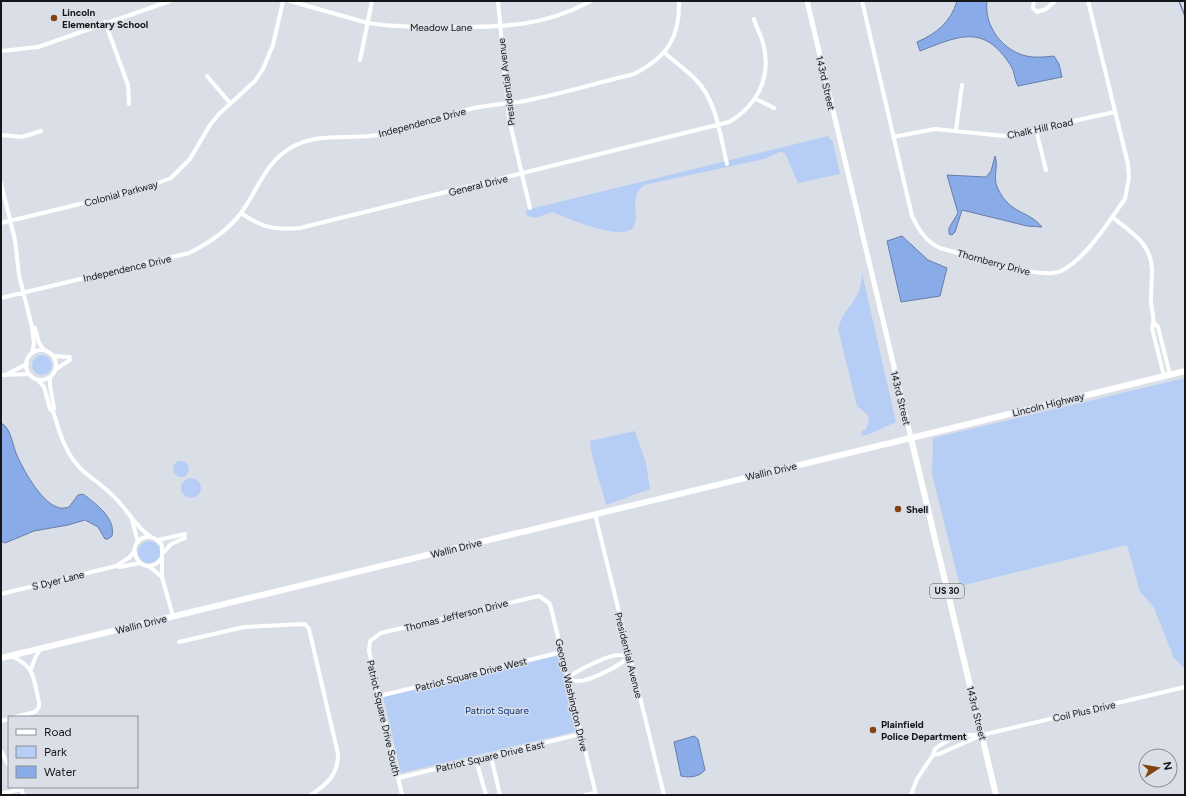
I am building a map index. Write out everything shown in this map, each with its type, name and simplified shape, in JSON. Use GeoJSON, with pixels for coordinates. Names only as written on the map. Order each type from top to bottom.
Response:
{"type":"FeatureCollection","features":[{"type":"Feature","properties":{"kind":"main road","name":"Lincoln Highway"},"geometry":{"type":"LineString","coordinates":[[911,438],[1185,371]]}},
{"type":"Feature","properties":{"kind":"main road","name":"Wallin Drive"},"geometry":{"type":"LineString","coordinates":[[1,658],[911,438]]}},
{"type":"Feature","properties":{"kind":"main road","name":"143rd Street"},"geometry":{"type":"LineString","coordinates":[[911,438],[996,795]]}},
{"type":"Feature","properties":{"kind":"street"},"geometry":{"type":"LineString","coordinates":[[1,51],[38,47],[105,22],[170,1]]}},
{"type":"Feature","properties":{"kind":"street","name":"Colonial Parkway"},"geometry":{"type":"LineString","coordinates":[[1,223],[142,189],[171,178],[190,159],[210,125],[230,102],[255,81],[266,64],[273,45],[283,1]]}},
{"type":"Feature","properties":{"kind":"street","name":"Meadow Lane"},"geometry":{"type":"LineString","coordinates":[[290,1],[368,23],[400,27],[499,27],[522,25],[566,13],[591,1]]}},
{"type":"Feature","properties":{"kind":"street"},"geometry":{"type":"LineString","coordinates":[[360,60],[372,1]]}},
{"type":"Feature","properties":{"kind":"street","name":"Presidential Avenue"},"geometry":{"type":"LineString","coordinates":[[498,1],[506,103],[530,208]]}},
{"type":"Feature","properties":{"kind":"street","name":"Independence Drive"},"geometry":{"type":"LineString","coordinates":[[1,298],[189,253],[208,244],[224,232],[241,213],[265,172],[276,158],[292,147],[309,140],[328,137],[378,135],[474,109],[519,102],[634,74],[651,65],[665,53],[676,29],[679,17],[679,1]]}},
{"type":"Feature","properties":{"kind":"street","name":"143rd Street"},"geometry":{"type":"LineString","coordinates":[[807,1],[911,438]]}},
{"type":"Feature","properties":{"kind":"street"},"geometry":{"type":"LineString","coordinates":[[862,2],[867,1]]}},
{"type":"Feature","properties":{"kind":"street"},"geometry":{"type":"LineString","coordinates":[[1034,1],[1033,8],[1037,12],[1046,9],[1055,1]]}},
{"type":"Feature","properties":{"kind":"street","name":"Thornberry Drive"},"geometry":{"type":"LineString","coordinates":[[862,2],[912,216],[923,236],[940,248],[1031,273],[1048,274],[1060,271],[1083,253],[1125,199],[1129,176],[1088,1]]}},
{"type":"Feature","properties":{"kind":"street"},"geometry":{"type":"LineString","coordinates":[[754,20],[763,41],[766,55],[764,78],[756,99],[774,108]]}},
{"type":"Feature","properties":{"kind":"street"},"geometry":{"type":"LineString","coordinates":[[105,22],[128,85],[129,104]]}},
{"type":"Feature","properties":{"kind":"street"},"geometry":{"type":"LineString","coordinates":[[665,53],[696,80],[704,90],[711,103],[727,164]]}},
{"type":"Feature","properties":{"kind":"street"},"geometry":{"type":"LineString","coordinates":[[207,76],[230,102]]}},
{"type":"Feature","properties":{"kind":"street"},"geometry":{"type":"LineString","coordinates":[[956,130],[962,85]]}},
{"type":"Feature","properties":{"kind":"street","name":"General Drive"},"geometry":{"type":"LineString","coordinates":[[241,213],[268,228],[282,230],[300,228],[718,126],[739,116],[756,99]]}},
{"type":"Feature","properties":{"kind":"street","name":"Chalk Hill Road"},"geometry":{"type":"LineString","coordinates":[[893,137],[935,129],[956,130],[982,135],[1004,136],[1115,112]]}},
{"type":"Feature","properties":{"kind":"street"},"geometry":{"type":"LineString","coordinates":[[1036,130],[1046,170]]}},
{"type":"Feature","properties":{"kind":"street"},"geometry":{"type":"LineString","coordinates":[[1,136],[22,137],[41,131]]}},
{"type":"Feature","properties":{"kind":"street"},"geometry":{"type":"LineString","coordinates":[[1,184],[15,240],[19,275],[32,327],[34,344],[32,353],[26,364],[7,374]]}},
{"type":"Feature","properties":{"kind":"street"},"geometry":{"type":"LineString","coordinates":[[1112,217],[1140,239],[1149,254],[1152,269],[1151,304],[1154,324],[1152,328],[1167,375]]}},
{"type":"Feature","properties":{"kind":"street"},"geometry":{"type":"LineString","coordinates":[[32,327],[35,328],[39,343],[44,350],[53,356],[70,359],[56,369],[50,377],[42,380],[37,379]]}},
{"type":"Feature","properties":{"kind":"street"},"geometry":{"type":"LineString","coordinates":[[32,353],[44,350]]}},
{"type":"Feature","properties":{"kind":"street"},"geometry":{"type":"LineString","coordinates":[[53,356],[56,369]]}},
{"type":"Feature","properties":{"kind":"street"},"geometry":{"type":"LineString","coordinates":[[26,364],[29,374]]}},
{"type":"Feature","properties":{"kind":"street"},"geometry":{"type":"LineString","coordinates":[[1,375],[29,374],[37,379],[44,387],[50,409],[53,411],[65,446],[80,468],[112,494],[135,520],[141,530],[150,537],[158,540],[185,536],[170,544],[154,565],[149,566]]}},
{"type":"Feature","properties":{"kind":"street"},"geometry":{"type":"LineString","coordinates":[[50,377],[54,408],[53,411]]}},
{"type":"Feature","properties":{"kind":"street","name":"Presidential Avenue"},"geometry":{"type":"LineString","coordinates":[[595,514],[664,795]]}},
{"type":"Feature","properties":{"kind":"street"},"geometry":{"type":"LineString","coordinates":[[131,517],[138,542]]}},
{"type":"Feature","properties":{"kind":"street"},"geometry":{"type":"LineString","coordinates":[[116,566],[130,557],[138,542],[142,539],[150,537]]}},
{"type":"Feature","properties":{"kind":"street"},"geometry":{"type":"LineString","coordinates":[[158,540],[162,545],[162,576],[173,616]]}},
{"type":"Feature","properties":{"kind":"street"},"geometry":{"type":"LineString","coordinates":[[134,551],[137,560],[140,563],[149,566],[162,576]]}},
{"type":"Feature","properties":{"kind":"street","name":"S Dyer Lane"},"geometry":{"type":"LineString","coordinates":[[1,594],[116,566],[120,567],[140,563]]}},
{"type":"Feature","properties":{"kind":"street","name":"Thomas Jefferson Drive"},"geometry":{"type":"LineString","coordinates":[[370,641],[381,633],[533,596],[544,598]]}},
{"type":"Feature","properties":{"kind":"street","name":"George Washington Drive"},"geometry":{"type":"LineString","coordinates":[[544,598],[551,608],[595,794]]}},
{"type":"Feature","properties":{"kind":"street"},"geometry":{"type":"LineString","coordinates":[[179,642],[244,627],[306,624],[309,629],[338,754],[338,763],[333,777],[328,783],[311,795]]}},
{"type":"Feature","properties":{"kind":"street","name":"Patriot Square Drive South"},"geometry":{"type":"LineString","coordinates":[[370,641],[369,651],[402,795]]}},
{"type":"Feature","properties":{"kind":"street"},"geometry":{"type":"LineString","coordinates":[[31,669],[41,648]]}},
{"type":"Feature","properties":{"kind":"street","name":"Patriot Square Drive West"},"geometry":{"type":"LineString","coordinates":[[379,696],[562,652]]}},
{"type":"Feature","properties":{"kind":"street"},"geometry":{"type":"LineString","coordinates":[[568,678],[576,671],[606,659],[619,655],[629,657]]}},
{"type":"Feature","properties":{"kind":"street"},"geometry":{"type":"LineString","coordinates":[[10,656],[25,663],[31,669],[39,707],[35,712],[19,716]]}},
{"type":"Feature","properties":{"kind":"street"},"geometry":{"type":"LineString","coordinates":[[568,678],[578,681],[590,678],[622,664],[629,657]]}},
{"type":"Feature","properties":{"kind":"street","name":"Coil Plus Drive"},"geometry":{"type":"LineString","coordinates":[[933,755],[940,754],[982,735],[1185,687]]}},
{"type":"Feature","properties":{"kind":"street","name":"Patriot Square Drive East"},"geometry":{"type":"LineString","coordinates":[[398,778],[581,734]]}},
{"type":"Feature","properties":{"kind":"street","name":"Coil Plus Drive"},"geometry":{"type":"LineString","coordinates":[[911,795],[917,778],[933,755],[935,749],[948,741],[968,734],[982,735]]}},
{"type":"Feature","properties":{"kind":"street"},"geometry":{"type":"LineString","coordinates":[[1,752],[8,764]]}},
{"type":"Feature","properties":{"kind":"street"},"geometry":{"type":"LineString","coordinates":[[491,756],[500,795]]}},
{"type":"Feature","properties":{"kind":"street"},"geometry":{"type":"LineString","coordinates":[[476,760],[486,795]]}},
{"type":"Feature","properties":{"kind":"street"},"geometry":{"type":"LineString","coordinates":[[1,794],[21,788],[23,795]]}},
{"type":"Feature","properties":{"kind":"street"},"geometry":{"type":"LineString","coordinates":[[585,795],[595,794]]}},
{"type":"Feature","properties":{"kind":"green space"},"geometry":{"type":"Polygon","coordinates":[[[828,136],[833,142],[840,174],[798,183],[785,153],[780,152],[764,159],[644,185],[639,190],[635,200],[635,221],[634,226],[629,231],[608,231],[595,228],[552,212],[536,218],[527,216],[526,210],[828,136]]]}},
{"type":"Feature","properties":{"kind":"green space"},"geometry":{"type":"Polygon","coordinates":[[[862,273],[896,422],[875,432],[862,436],[861,432],[866,429],[869,421],[867,414],[857,406],[838,329],[859,290],[862,273]]]}},
{"type":"Feature","properties":{"kind":"green space"},"geometry":{"type":"Polygon","coordinates":[[[38,355],[46,355],[52,361],[52,369],[46,375],[38,375],[32,369],[32,361],[38,355]]]}},
{"type":"Feature","properties":{"kind":"green space"},"geometry":{"type":"Polygon","coordinates":[[[1185,378],[1185,669],[1174,658],[1153,606],[1140,592],[1127,545],[960,586],[932,474],[933,438],[1185,378]]]}},
{"type":"Feature","properties":{"kind":"green space"},"geometry":{"type":"Polygon","coordinates":[[[635,431],[646,463],[650,489],[606,505],[590,441],[635,431]]]}},
{"type":"Feature","properties":{"kind":"green space"},"geometry":{"type":"Polygon","coordinates":[[[181,461],[188,466],[189,469],[184,476],[181,477],[174,472],[173,469],[178,462],[181,461]]]}},
{"type":"Feature","properties":{"kind":"green space"},"geometry":{"type":"Polygon","coordinates":[[[187,478],[195,478],[201,484],[201,492],[195,498],[187,498],[181,492],[181,484],[187,478]]]}},
{"type":"Feature","properties":{"kind":"green space"},"geometry":{"type":"Polygon","coordinates":[[[149,541],[153,542],[159,548],[159,556],[153,562],[149,563],[145,562],[139,556],[138,552],[139,548],[145,542],[149,541]]]}},
{"type":"Feature","properties":{"kind":"green space","name":"Patriot Square"},"geometry":{"type":"Polygon","coordinates":[[[560,655],[578,731],[401,773],[383,697],[560,655]]]}},
{"type":"Feature","properties":{"kind":"water"},"geometry":{"type":"Polygon","coordinates":[[[957,1],[987,1],[988,19],[996,36],[1002,43],[1017,53],[1026,56],[1054,56],[1059,64],[1062,77],[1018,86],[1012,68],[1001,52],[991,43],[981,38],[959,38],[920,51],[917,42],[936,31],[947,21],[957,1]]]}},
{"type":"Feature","properties":{"kind":"water"},"geometry":{"type":"Polygon","coordinates":[[[995,156],[996,185],[1003,197],[1008,204],[1037,222],[1042,227],[1027,226],[962,210],[955,232],[952,235],[949,234],[949,228],[958,213],[947,175],[986,177],[991,171],[995,156]]]}},
{"type":"Feature","properties":{"kind":"water"},"geometry":{"type":"Polygon","coordinates":[[[902,236],[928,260],[947,268],[940,296],[901,302],[887,241],[902,236]]]}},
{"type":"Feature","properties":{"kind":"water"},"geometry":{"type":"Polygon","coordinates":[[[1,423],[7,428],[11,436],[16,453],[27,475],[45,499],[57,507],[64,508],[69,507],[78,495],[83,494],[99,507],[108,517],[111,523],[112,536],[105,539],[98,527],[85,520],[68,525],[34,531],[5,543],[1,541],[1,423]]]}},
{"type":"Feature","properties":{"kind":"water"},"geometry":{"type":"Polygon","coordinates":[[[694,736],[698,739],[705,770],[694,776],[681,776],[674,742],[694,736]]]}},
{"type":"Feature","properties":{"kind":"waterway"},"geometry":{"type":"LineString","coordinates":[[1179,1],[1185,16]]}},
{"type":"Feature","properties":{"kind":"place","name":"Lincoln Elementary School"},"geometry":{"type":"Point","coordinates":[54,18]}},
{"type":"Feature","properties":{"kind":"place","name":"Shell"},"geometry":{"type":"Point","coordinates":[898,509]}},
{"type":"Feature","properties":{"kind":"place","name":"Plainfield Police Department"},"geometry":{"type":"Point","coordinates":[873,730]}}]}
